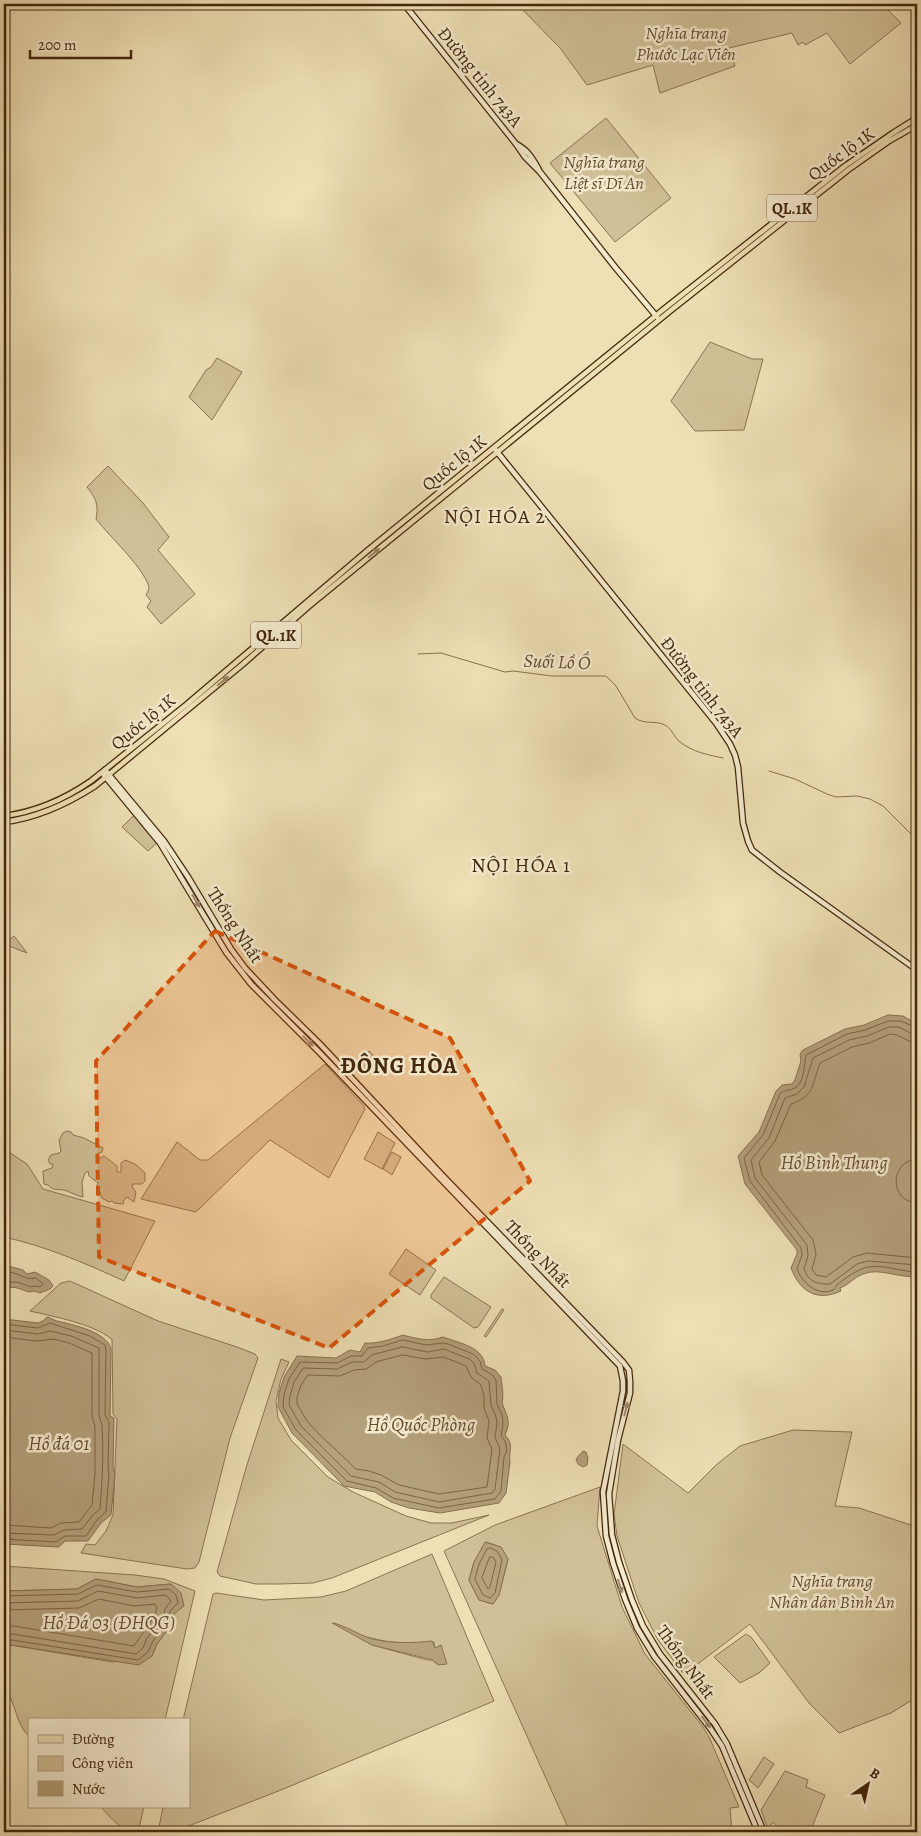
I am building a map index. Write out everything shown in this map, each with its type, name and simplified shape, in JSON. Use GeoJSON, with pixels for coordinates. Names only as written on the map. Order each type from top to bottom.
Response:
{"type":"FeatureCollection","features":[{"type":"Feature","properties":{"kind":"main road","name":"Đường tỉnh 743A"},"geometry":{"type":"LineString","coordinates":[[404,4],[516,144],[525,158],[540,172],[658,318]]}},
{"type":"Feature","properties":{"kind":"main road","name":"Quốc lộ 1K"},"geometry":{"type":"LineString","coordinates":[[156,732],[260,641],[419,508],[658,318],[670,311],[845,166],[917,118]]}},
{"type":"Feature","properties":{"kind":"main road","name":"Quốc lộ 1K"},"geometry":{"type":"LineString","coordinates":[[4,822],[80,796],[497,453],[658,318],[664,309],[848,170],[917,125]]}},
{"type":"Feature","properties":{"kind":"main road"},"geometry":{"type":"LineString","coordinates":[[664,309],[670,311]]}},
{"type":"Feature","properties":{"kind":"main road","name":"Đường tỉnh 743A"},"geometry":{"type":"LineString","coordinates":[[494,448],[716,723],[730,744],[738,767],[743,823],[752,850],[917,970]]}},
{"type":"Feature","properties":{"kind":"main road"},"geometry":{"type":"LineString","coordinates":[[419,508],[423,513]]}},
{"type":"Feature","properties":{"kind":"main road"},"geometry":{"type":"LineString","coordinates":[[260,641],[265,644]]}},
{"type":"Feature","properties":{"kind":"main road","name":"Thống Nhất"},"geometry":{"type":"LineString","coordinates":[[106,774],[164,841],[231,949],[245,968],[314,1038],[441,1177]]}},
{"type":"Feature","properties":{"kind":"main road","name":"Thống Nhất"},"geometry":{"type":"LineString","coordinates":[[106,774],[160,843],[226,952],[251,984],[479,1216],[617,1362],[622,1372],[623,1381],[603,1492],[606,1536],[625,1599],[637,1628],[654,1656],[722,1746],[758,1832]]}},
{"type":"Feature","properties":{"kind":"main road","name":"Quốc lộ 1K"},"geometry":{"type":"LineString","coordinates":[[4,816],[26,815]]}},
{"type":"Feature","properties":{"kind":"main road"},"geometry":{"type":"LineString","coordinates":[[187,887],[192,884]]}},
{"type":"Feature","properties":{"kind":"main road","name":"Thống Nhất"},"geometry":{"type":"LineString","coordinates":[[525,1264],[629,1370],[630,1392],[610,1480],[609,1512],[612,1535],[632,1600],[643,1626],[660,1654],[715,1724],[727,1744],[764,1832]]}},
{"type":"Feature","properties":{"kind":"main road"},"geometry":{"type":"LineString","coordinates":[[623,1381],[630,1381]]}},
{"type":"Feature","properties":{"kind":"main road"},"geometry":{"type":"LineString","coordinates":[[676,1686],[681,1680]]}},
{"type":"Feature","properties":{"kind":"highlighted area"},"geometry":{"type":"Polygon","coordinates":[[[215,931],[450,1038],[530,1181],[329,1348],[99,1257],[96,1061],[215,931]]]}},
{"type":"Feature","properties":{"kind":"green space","name":"Nghĩa trang Phước Lạc Viên"},"geometry":{"type":"Polygon","coordinates":[[[517,4],[882,4],[901,23],[850,64],[827,33],[805,45],[803,42],[798,45],[792,33],[729,48],[735,66],[660,93],[653,65],[587,85],[560,48],[517,4]]]}},
{"type":"Feature","properties":{"kind":"green space","name":"Nghĩa trang Liệt sĩ Dĩ An"},"geometry":{"type":"Polygon","coordinates":[[[606,118],[671,198],[615,242],[550,163],[606,118]]]}},
{"type":"Feature","properties":{"kind":"green space"},"geometry":{"type":"Polygon","coordinates":[[[710,342],[752,359],[763,359],[744,430],[695,431],[671,401],[710,342]]]}},
{"type":"Feature","properties":{"kind":"green space"},"geometry":{"type":"Polygon","coordinates":[[[217,358],[242,372],[212,420],[189,397],[206,370],[211,367],[217,358]]]}},
{"type":"Feature","properties":{"kind":"green space"},"geometry":{"type":"Polygon","coordinates":[[[108,466],[143,503],[169,537],[158,550],[195,594],[161,624],[147,607],[151,601],[146,595],[149,587],[144,576],[132,559],[96,519],[96,502],[87,487],[108,466]]]}},
{"type":"Feature","properties":{"kind":"green space"},"geometry":{"type":"Polygon","coordinates":[[[136,813],[159,841],[148,851],[122,827],[136,813]]]}},
{"type":"Feature","properties":{"kind":"green space"},"geometry":{"type":"Polygon","coordinates":[[[14,936],[27,953],[4,944],[14,936]]]}},
{"type":"Feature","properties":{"kind":"green space"},"geometry":{"type":"Polygon","coordinates":[[[369,1051],[376,1058],[363,1071],[356,1064],[369,1051]]]}},
{"type":"Feature","properties":{"kind":"green space"},"geometry":{"type":"Polygon","coordinates":[[[325,1064],[365,1109],[329,1178],[270,1140],[196,1212],[141,1199],[177,1142],[200,1160],[208,1160],[325,1064]]]}},
{"type":"Feature","properties":{"kind":"green space"},"geometry":{"type":"Polygon","coordinates":[[[67,1131],[103,1148],[102,1152],[97,1154],[98,1159],[104,1156],[117,1166],[117,1172],[121,1172],[121,1163],[125,1160],[135,1164],[145,1173],[145,1181],[142,1184],[132,1184],[136,1192],[134,1202],[127,1197],[123,1204],[109,1202],[102,1198],[98,1183],[89,1176],[88,1171],[85,1173],[82,1182],[83,1197],[44,1184],[43,1171],[52,1168],[53,1164],[50,1164],[48,1160],[51,1155],[61,1151],[59,1140],[63,1133],[67,1131]]]}},
{"type":"Feature","properties":{"kind":"green space"},"geometry":{"type":"Polygon","coordinates":[[[378,1132],[395,1143],[382,1169],[364,1159],[378,1132]]]}},
{"type":"Feature","properties":{"kind":"green space"},"geometry":{"type":"Polygon","coordinates":[[[4,1149],[27,1164],[43,1189],[155,1221],[124,1281],[35,1245],[4,1237],[4,1149]]]}},
{"type":"Feature","properties":{"kind":"green space"},"geometry":{"type":"Polygon","coordinates":[[[392,1152],[401,1157],[392,1175],[383,1169],[392,1152]]]}},
{"type":"Feature","properties":{"kind":"green space"},"geometry":{"type":"Polygon","coordinates":[[[406,1249],[436,1270],[420,1295],[389,1274],[406,1249]]]}},
{"type":"Feature","properties":{"kind":"green space"},"geometry":{"type":"Polygon","coordinates":[[[444,1277],[491,1307],[478,1327],[474,1328],[431,1298],[431,1295],[444,1277]]]}},
{"type":"Feature","properties":{"kind":"green space"},"geometry":{"type":"Polygon","coordinates":[[[70,1281],[158,1321],[237,1347],[255,1354],[258,1358],[230,1438],[199,1562],[195,1568],[187,1569],[81,1553],[86,1544],[95,1545],[106,1531],[113,1515],[117,1419],[113,1414],[112,1339],[83,1325],[30,1311],[61,1283],[70,1281]]]}},
{"type":"Feature","properties":{"kind":"green space"},"geometry":{"type":"Polygon","coordinates":[[[502,1309],[504,1310],[486,1337],[484,1336],[502,1309]]]}},
{"type":"Feature","properties":{"kind":"green space"},"geometry":{"type":"Polygon","coordinates":[[[281,1359],[289,1362],[281,1379],[276,1401],[278,1418],[291,1440],[328,1477],[353,1492],[406,1516],[431,1523],[452,1523],[489,1515],[332,1578],[313,1583],[256,1584],[220,1576],[217,1572],[246,1468],[281,1359]]]}},
{"type":"Feature","properties":{"kind":"green space","name":"Nghĩa trang Nhân dân Bình An"},"geometry":{"type":"Polygon","coordinates":[[[793,1430],[852,1432],[835,1506],[859,1508],[917,1527],[917,1697],[891,1713],[839,1733],[809,1703],[750,1624],[686,1673],[682,1672],[658,1640],[639,1603],[617,1536],[614,1514],[623,1444],[688,1493],[716,1465],[740,1446],[793,1430]]]}},
{"type":"Feature","properties":{"kind":"green space"},"geometry":{"type":"Polygon","coordinates":[[[600,1487],[597,1526],[622,1607],[645,1654],[703,1727],[710,1739],[739,1807],[730,1808],[732,1832],[570,1832],[444,1551],[495,1525],[600,1487]],[[486,1542],[474,1562],[469,1580],[479,1600],[493,1604],[499,1595],[508,1559],[501,1547],[486,1542]]]}},
{"type":"Feature","properties":{"kind":"green space"},"geometry":{"type":"Polygon","coordinates":[[[432,1554],[494,1701],[281,1790],[173,1832],[158,1832],[163,1808],[190,1808],[190,1718],[183,1718],[213,1594],[264,1600],[321,1597],[346,1591],[432,1554]],[[334,1623],[372,1645],[427,1660],[433,1660],[441,1646],[435,1649],[434,1642],[402,1643],[361,1635],[334,1623]]]}},
{"type":"Feature","properties":{"kind":"green space"},"geometry":{"type":"Polygon","coordinates":[[[4,1566],[135,1575],[164,1579],[195,1591],[165,1718],[28,1718],[28,1735],[18,1719],[11,1699],[4,1687],[4,1646],[11,1645],[112,1662],[152,1656],[157,1644],[174,1621],[170,1584],[137,1587],[96,1579],[77,1589],[4,1591],[4,1566]]]}},
{"type":"Feature","properties":{"kind":"green space"},"geometry":{"type":"Polygon","coordinates":[[[746,1634],[751,1637],[770,1663],[759,1673],[740,1683],[714,1657],[746,1634]]]}},
{"type":"Feature","properties":{"kind":"green space"},"geometry":{"type":"Polygon","coordinates":[[[764,1757],[774,1764],[758,1788],[749,1780],[764,1757]]]}},
{"type":"Feature","properties":{"kind":"green space"},"geometry":{"type":"Polygon","coordinates":[[[785,1771],[808,1780],[806,1787],[825,1795],[810,1832],[772,1832],[777,1826],[773,1822],[768,1829],[761,1810],[785,1771]]]}},
{"type":"Feature","properties":{"kind":"green space"},"geometry":{"type":"Polygon","coordinates":[[[102,1808],[144,1808],[138,1832],[127,1830],[113,1820],[102,1808]]]}},
{"type":"Feature","properties":{"kind":"water","name":"Hồ Bình Thung"},"geometry":{"type":"Polygon","coordinates":[[[888,1015],[903,1016],[917,1024],[917,1175],[914,1181],[917,1188],[917,1276],[870,1272],[860,1275],[840,1288],[841,1291],[817,1295],[804,1289],[795,1276],[791,1268],[797,1250],[745,1184],[738,1156],[759,1132],[776,1091],[782,1085],[792,1084],[795,1080],[801,1061],[800,1054],[803,1050],[845,1029],[864,1025],[888,1015]]]}},
{"type":"Feature","properties":{"kind":"water"},"geometry":{"type":"Polygon","coordinates":[[[8,1266],[23,1270],[27,1274],[35,1272],[49,1280],[53,1286],[40,1293],[6,1288],[4,1287],[4,1268],[8,1266]]]}},
{"type":"Feature","properties":{"kind":"water","name":"Hồ đá 01"},"geometry":{"type":"Polygon","coordinates":[[[47,1317],[96,1333],[108,1343],[111,1349],[110,1416],[114,1418],[113,1467],[115,1474],[111,1515],[101,1523],[88,1541],[65,1541],[59,1547],[4,1544],[4,1319],[38,1323],[47,1317]]]}},
{"type":"Feature","properties":{"kind":"water","name":"Hồ Quốc Phòng"},"geometry":{"type":"Polygon","coordinates":[[[403,1335],[423,1339],[443,1337],[470,1347],[480,1354],[485,1366],[495,1370],[501,1377],[502,1403],[508,1421],[505,1435],[510,1442],[510,1462],[506,1493],[499,1503],[440,1513],[409,1508],[391,1502],[375,1492],[344,1486],[292,1433],[278,1407],[279,1393],[284,1377],[297,1356],[336,1358],[350,1350],[360,1352],[365,1343],[380,1342],[403,1335]]]}},
{"type":"Feature","properties":{"kind":"water"},"geometry":{"type":"Polygon","coordinates":[[[583,1451],[586,1452],[588,1458],[587,1465],[583,1467],[578,1464],[576,1459],[583,1451]]]}},
{"type":"Feature","properties":{"kind":"water"},"geometry":{"type":"Polygon","coordinates":[[[485,1542],[501,1547],[508,1559],[499,1595],[493,1604],[479,1600],[469,1580],[474,1562],[485,1542]]]}},
{"type":"Feature","properties":{"kind":"water","name":"Hồ Đá 03 (ĐHQG)"},"geometry":{"type":"Polygon","coordinates":[[[96,1579],[137,1587],[171,1584],[181,1593],[184,1606],[174,1614],[174,1621],[157,1644],[152,1656],[139,1665],[11,1645],[4,1646],[4,1591],[77,1589],[96,1579]]]}},
{"type":"Feature","properties":{"kind":"water"},"geometry":{"type":"Polygon","coordinates":[[[332,1623],[377,1640],[401,1642],[432,1641],[435,1648],[441,1645],[447,1664],[438,1665],[433,1660],[372,1645],[332,1623]]]}},
{"type":"Feature","properties":{"kind":"waterway","name":"Suối Lồ Ồ"},"geometry":{"type":"LineString","coordinates":[[418,654],[441,653],[505,672],[513,671],[552,676],[606,676],[616,686],[635,718],[665,725],[678,740],[690,748],[701,753],[723,758]]}},
{"type":"Feature","properties":{"kind":"waterway","name":"Suối Lồ Ồ"},"geometry":{"type":"LineString","coordinates":[[769,771],[795,779],[836,797],[857,796],[870,799],[883,806],[912,835],[917,836]]}},
{"type":"Feature","properties":{"kind":"district","name":"NỘI HÓA 2"},"geometry":{"type":"Point","coordinates":[495,516]}},
{"type":"Feature","properties":{"kind":"district","name":"NỘI HÓA 1"},"geometry":{"type":"Point","coordinates":[521,865]}},
{"type":"Feature","properties":{"kind":"district","name":"ĐÔNG HÒA"},"geometry":{"type":"Point","coordinates":[399,1065]}}]}
